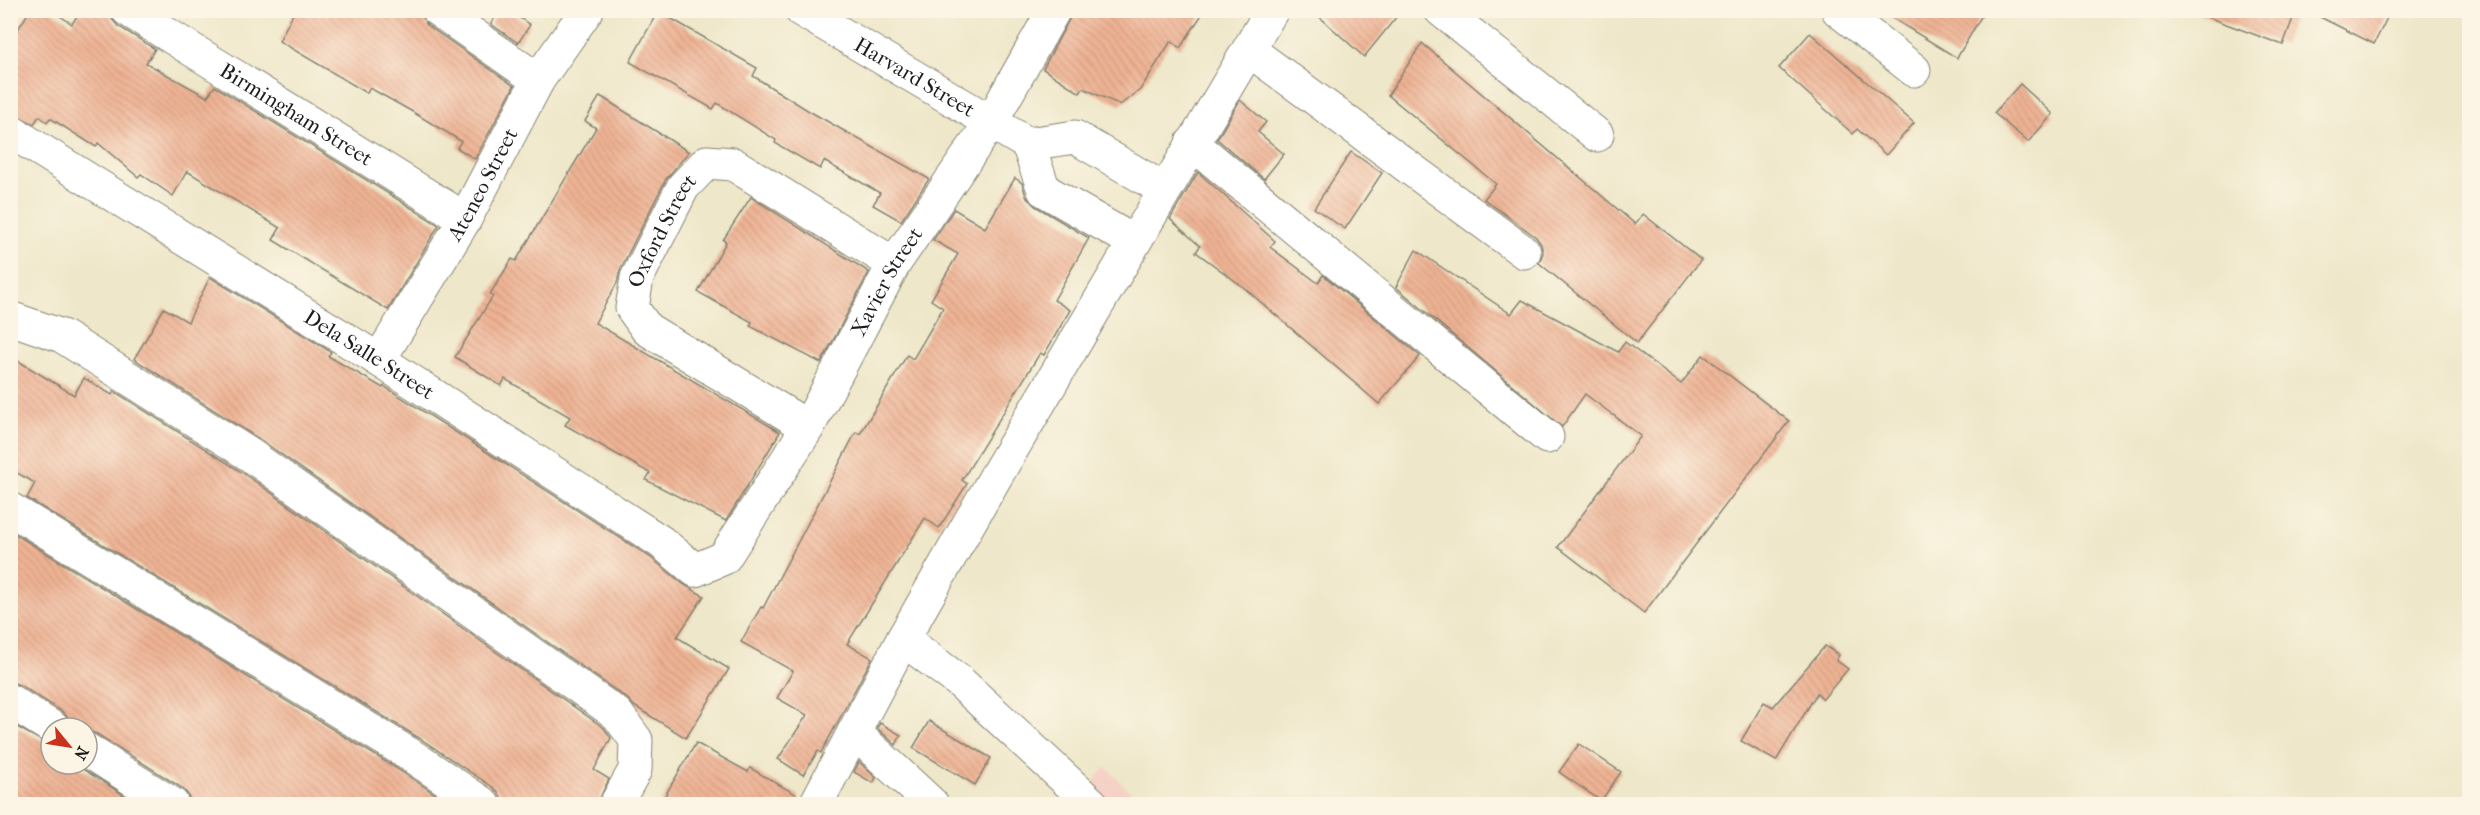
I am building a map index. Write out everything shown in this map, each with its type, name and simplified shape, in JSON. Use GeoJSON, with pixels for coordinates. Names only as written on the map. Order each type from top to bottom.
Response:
{"type":"FeatureCollection","features":[{"type":"Feature","properties":{"kind":"street","name":"Birmingham Street"},"geometry":{"type":"LineString","coordinates":[[128,10],[465,219]]}},
{"type":"Feature","properties":{"kind":"street"},"geometry":{"type":"LineString","coordinates":[[438,10],[537,80]]}},
{"type":"Feature","properties":{"kind":"street","name":"Ateneo Street"},"geometry":{"type":"LineString","coordinates":[[379,360],[465,219],[537,80],[586,10]]}},
{"type":"Feature","properties":{"kind":"street","name":"Harvard Street"},"geometry":{"type":"LineString","coordinates":[[801,10],[1028,144]]}},
{"type":"Feature","properties":{"kind":"street","name":"Xavier Street"},"geometry":{"type":"LineString","coordinates":[[724,558],[808,427],[894,264],[991,122],[1054,10]]}},
{"type":"Feature","properties":{"kind":"street"},"geometry":{"type":"LineString","coordinates":[[816,804],[903,639],[1272,10]]}},
{"type":"Feature","properties":{"kind":"street"},"geometry":{"type":"LineString","coordinates":[[1441,10],[1597,135]]}},
{"type":"Feature","properties":{"kind":"street"},"geometry":{"type":"LineString","coordinates":[[1838,10],[1914,70]]}},
{"type":"Feature","properties":{"kind":"street"},"geometry":{"type":"LineString","coordinates":[[1249,50],[1524,252]]}},
{"type":"Feature","properties":{"kind":"street","name":"Dela Salle Street"},"geometry":{"type":"LineString","coordinates":[[10,131],[379,360],[661,542],[695,570],[724,558]]}},
{"type":"Feature","properties":{"kind":"street"},"geometry":{"type":"LineString","coordinates":[[1134,242],[1044,190],[1028,144],[1075,137],[1165,190]]}},
{"type":"Feature","properties":{"kind":"street"},"geometry":{"type":"LineString","coordinates":[[1192,143],[1547,437]]}},
{"type":"Feature","properties":{"kind":"street","name":"Oxford Street"},"geometry":{"type":"LineString","coordinates":[[808,427],[647,329],[632,308],[637,278],[683,187],[707,162],[733,164],[894,264]]}},
{"type":"Feature","properties":{"kind":"street"},"geometry":{"type":"LineString","coordinates":[[10,318],[62,336],[250,455],[617,714],[636,740],[635,770],[616,804]]}},
{"type":"Feature","properties":{"kind":"street"},"geometry":{"type":"LineString","coordinates":[[10,509],[409,754],[483,804]]}},
{"type":"Feature","properties":{"kind":"street"},"geometry":{"type":"LineString","coordinates":[[903,639],[960,682],[1092,804]]}},
{"type":"Feature","properties":{"kind":"street"},"geometry":{"type":"LineString","coordinates":[[10,701],[39,719]]}},
{"type":"Feature","properties":{"kind":"street"},"geometry":{"type":"LineString","coordinates":[[854,732],[932,804]]}},
{"type":"Feature","properties":{"kind":"street"},"geometry":{"type":"LineString","coordinates":[[99,758],[172,804]]}},
{"type":"Feature","properties":{"kind":"shaded area"},"geometry":{"type":"Polygon","coordinates":[[[1106,767],[1142,804],[1073,804],[1106,767]]]}},
{"type":"Feature","properties":{"kind":"building"},"geometry":{"type":"Polygon","coordinates":[[[30,10],[51,10],[72,24],[81,10],[109,10],[118,26],[155,49],[146,63],[207,97],[215,86],[439,225],[388,310],[273,240],[280,228],[187,171],[173,196],[141,174],[138,177],[98,143],[96,147],[50,118],[47,122],[39,116],[34,124],[10,112],[10,42],[30,10]]]}},
{"type":"Feature","properties":{"kind":"building"},"geometry":{"type":"Polygon","coordinates":[[[295,10],[418,10],[427,25],[514,86],[475,159],[457,148],[461,141],[370,88],[367,93],[279,41],[295,10]]]}},
{"type":"Feature","properties":{"kind":"building"},"geometry":{"type":"Polygon","coordinates":[[[499,10],[508,10],[530,25],[518,43],[491,24],[499,10]]]}},
{"type":"Feature","properties":{"kind":"building"},"geometry":{"type":"Polygon","coordinates":[[[1074,10],[1205,10],[1180,48],[1171,41],[1140,90],[1120,105],[1083,88],[1080,93],[1043,69],[1074,10]]]}},
{"type":"Feature","properties":{"kind":"building"},"geometry":{"type":"Polygon","coordinates":[[[1312,10],[1402,10],[1364,57],[1312,10]]]}},
{"type":"Feature","properties":{"kind":"building"},"geometry":{"type":"Polygon","coordinates":[[[1879,10],[1985,10],[1957,58],[1879,10]]]}},
{"type":"Feature","properties":{"kind":"building"},"geometry":{"type":"Polygon","coordinates":[[[2200,10],[2296,10],[2283,45],[2199,14],[2200,10]]]}},
{"type":"Feature","properties":{"kind":"building"},"geometry":{"type":"Polygon","coordinates":[[[2306,10],[2391,10],[2374,44],[2306,10]]]}},
{"type":"Feature","properties":{"kind":"building"},"geometry":{"type":"Polygon","coordinates":[[[658,11],[757,68],[753,76],[809,111],[929,179],[901,221],[873,205],[880,193],[824,161],[820,169],[775,143],[776,140],[717,103],[713,109],[630,62],[658,11]]]}},
{"type":"Feature","properties":{"kind":"building"},"geometry":{"type":"Polygon","coordinates":[[[1810,33],[1914,123],[1886,155],[1857,129],[1853,134],[1779,68],[1810,33]]]}},
{"type":"Feature","properties":{"kind":"building"},"geometry":{"type":"Polygon","coordinates":[[[1422,43],[1635,224],[1643,214],[1701,260],[1637,343],[1539,263],[1543,253],[1536,237],[1484,199],[1496,184],[1388,95],[1422,43]]]}},
{"type":"Feature","properties":{"kind":"building"},"geometry":{"type":"Polygon","coordinates":[[[2020,84],[2053,114],[2028,142],[1994,113],[2020,84]]]}},
{"type":"Feature","properties":{"kind":"building"},"geometry":{"type":"Polygon","coordinates":[[[600,96],[689,152],[666,179],[620,270],[617,283],[595,323],[780,432],[726,521],[646,480],[650,473],[565,425],[570,417],[505,379],[501,386],[455,357],[493,296],[490,294],[512,259],[516,261],[596,128],[585,121],[600,96]]]}},
{"type":"Feature","properties":{"kind":"building"},"geometry":{"type":"Polygon","coordinates":[[[1240,100],[1266,122],[1258,132],[1284,154],[1264,179],[1217,139],[1240,100]]]}},
{"type":"Feature","properties":{"kind":"building"},"geometry":{"type":"Polygon","coordinates":[[[1351,152],[1382,173],[1345,229],[1314,208],[1351,152]]]}},
{"type":"Feature","properties":{"kind":"building"},"geometry":{"type":"Polygon","coordinates":[[[1198,172],[1275,241],[1270,247],[1318,283],[1323,275],[1420,356],[1379,404],[1242,286],[1196,252],[1200,246],[1170,219],[1198,172]]]}},
{"type":"Feature","properties":{"kind":"building"},"geometry":{"type":"Polygon","coordinates":[[[1015,178],[1022,183],[1026,196],[1035,206],[1089,238],[1054,300],[1070,310],[1044,355],[1040,353],[962,480],[967,484],[939,528],[925,518],[847,644],[872,658],[821,753],[818,751],[803,775],[778,759],[807,715],[777,698],[793,671],[741,642],[761,607],[763,608],[856,432],[860,434],[907,355],[913,359],[943,308],[931,300],[958,254],[933,240],[954,209],[985,228],[1015,178]]]}},
{"type":"Feature","properties":{"kind":"building"},"geometry":{"type":"Polygon","coordinates":[[[751,197],[869,272],[821,363],[750,326],[752,322],[698,292],[726,242],[723,240],[751,197]]]}},
{"type":"Feature","properties":{"kind":"building"},"geometry":{"type":"Polygon","coordinates":[[[1416,250],[1511,314],[1522,300],[1618,352],[1625,342],[1681,384],[1703,355],[1789,421],[1644,613],[1558,547],[1641,436],[1585,394],[1562,427],[1396,287],[1416,250]]]}},
{"type":"Feature","properties":{"kind":"building"},"geometry":{"type":"Polygon","coordinates":[[[210,277],[331,352],[328,356],[383,388],[384,386],[650,557],[683,584],[704,596],[677,637],[729,669],[686,738],[634,706],[628,699],[261,440],[134,359],[164,308],[188,322],[210,277]]]}},
{"type":"Feature","properties":{"kind":"building"},"geometry":{"type":"Polygon","coordinates":[[[10,356],[74,395],[84,378],[112,395],[114,391],[240,471],[604,728],[611,738],[594,770],[609,779],[597,804],[502,804],[500,795],[494,788],[419,738],[27,498],[35,483],[10,469],[10,356]]]}},
{"type":"Feature","properties":{"kind":"building"},"geometry":{"type":"Polygon","coordinates":[[[10,531],[399,770],[450,804],[191,804],[182,788],[99,735],[99,716],[66,716],[20,685],[10,682],[10,531]]]}},
{"type":"Feature","properties":{"kind":"building"},"geometry":{"type":"Polygon","coordinates":[[[1825,646],[1839,655],[1836,660],[1848,669],[1823,699],[1817,693],[1776,761],[1741,741],[1764,702],[1773,707],[1825,646]]]}},
{"type":"Feature","properties":{"kind":"building"},"geometry":{"type":"Polygon","coordinates":[[[929,721],[991,758],[975,785],[913,748],[929,721]]]}},
{"type":"Feature","properties":{"kind":"building"},"geometry":{"type":"Polygon","coordinates":[[[10,723],[39,739],[39,776],[94,776],[138,804],[27,804],[10,794],[10,723]]]}},
{"type":"Feature","properties":{"kind":"building"},"geometry":{"type":"Polygon","coordinates":[[[880,723],[901,735],[896,745],[877,728],[880,723]]]}},
{"type":"Feature","properties":{"kind":"building"},"geometry":{"type":"Polygon","coordinates":[[[696,743],[748,772],[750,768],[799,796],[797,804],[660,804],[696,743]]]}},
{"type":"Feature","properties":{"kind":"building"},"geometry":{"type":"Polygon","coordinates":[[[1579,744],[1621,772],[1601,801],[1559,772],[1579,744]]]}},
{"type":"Feature","properties":{"kind":"building"},"geometry":{"type":"Polygon","coordinates":[[[859,762],[876,778],[873,783],[854,772],[859,762]]]}}]}
